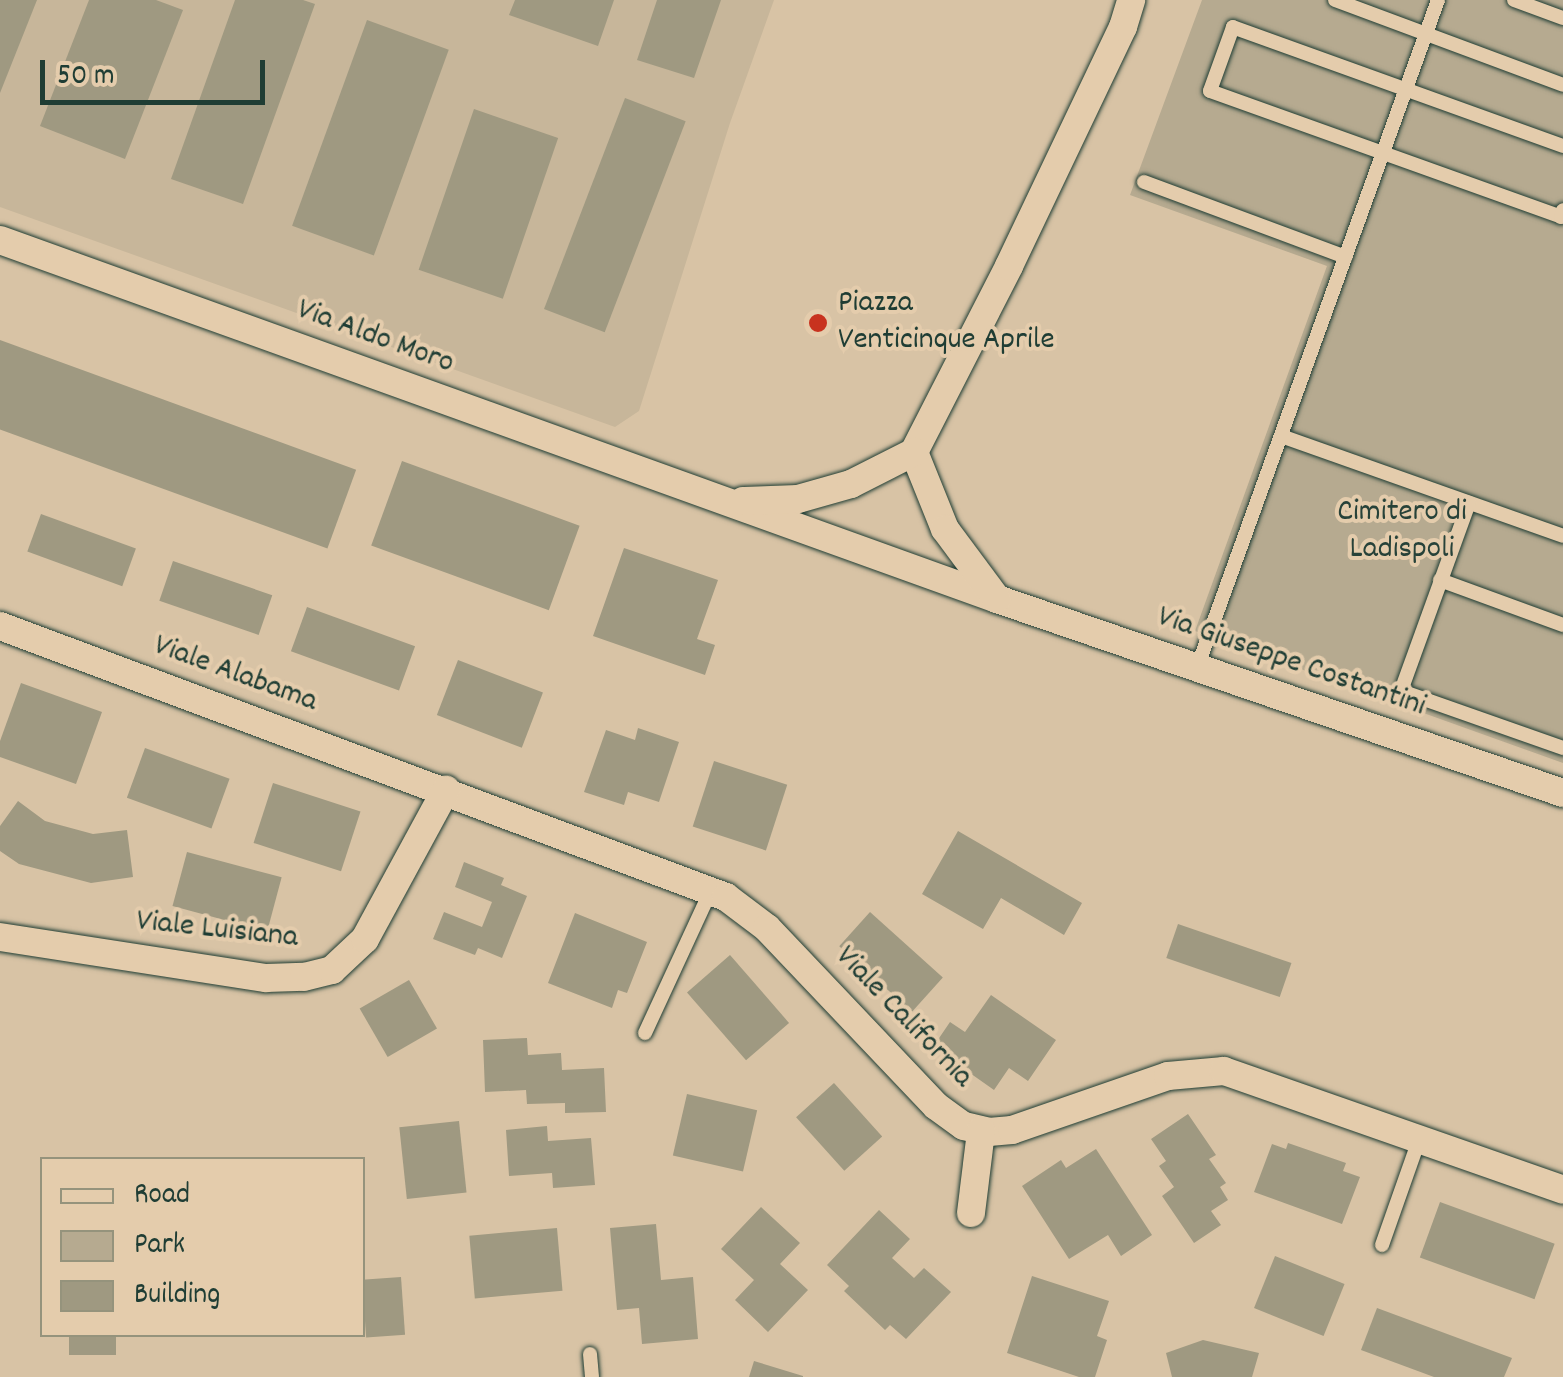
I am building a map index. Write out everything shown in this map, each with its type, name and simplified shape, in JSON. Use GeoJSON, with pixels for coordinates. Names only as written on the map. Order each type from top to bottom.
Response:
{"type":"FeatureCollection","features":[{"type":"Feature","properties":{"kind":"street"},"geometry":{"type":"LineString","coordinates":[[727,502],[798,498],[851,484],[914,452],[1124,27],[1131,0]]}},
{"type":"Feature","properties":{"kind":"street","name":"Via Aldo Moro"},"geometry":{"type":"LineString","coordinates":[[0,240],[996,599]]}},
{"type":"Feature","properties":{"kind":"street"},"geometry":{"type":"LineString","coordinates":[[914,452],[946,529],[996,599]]}},
{"type":"Feature","properties":{"kind":"street","name":"Via Giuseppe Costantini"},"geometry":{"type":"LineString","coordinates":[[996,599],[1563,793]]}},
{"type":"Feature","properties":{"kind":"street","name":"Viale Alabama"},"geometry":{"type":"LineString","coordinates":[[0,626],[446,790]]}},
{"type":"Feature","properties":{"kind":"street","name":"Viale California"},"geometry":{"type":"LineString","coordinates":[[446,790],[738,903],[958,1124],[981,1131],[1020,1128],[1168,1076],[1208,1069],[1242,1076],[1563,1190]]}},
{"type":"Feature","properties":{"kind":"street","name":"Viale Luisiana"},"geometry":{"type":"LineString","coordinates":[[0,937],[266,978],[304,977],[332,970],[366,938],[446,790]]}},
{"type":"Feature","properties":{"kind":"street"},"geometry":{"type":"LineString","coordinates":[[972,1213],[981,1131]]}},
{"type":"Feature","properties":{"kind":"lane"},"geometry":{"type":"LineString","coordinates":[[1335,0],[1563,85]]}},
{"type":"Feature","properties":{"kind":"lane"},"geometry":{"type":"LineString","coordinates":[[1198,668],[1438,0]]}},
{"type":"Feature","properties":{"kind":"lane"},"geometry":{"type":"LineString","coordinates":[[1514,0],[1563,18]]}},
{"type":"Feature","properties":{"kind":"lane"},"geometry":{"type":"LineString","coordinates":[[1563,146],[1232,27],[1210,91],[1561,217],[1563,210]]}},
{"type":"Feature","properties":{"kind":"lane"},"geometry":{"type":"LineString","coordinates":[[1144,182],[1346,257]]}},
{"type":"Feature","properties":{"kind":"lane"},"geometry":{"type":"LineString","coordinates":[[1281,436],[1563,536]]}},
{"type":"Feature","properties":{"kind":"lane"},"geometry":{"type":"LineString","coordinates":[[1469,503],[1400,690],[1563,748]]}},
{"type":"Feature","properties":{"kind":"lane"},"geometry":{"type":"LineString","coordinates":[[1440,580],[1563,625]]}},
{"type":"Feature","properties":{"kind":"lane"},"geometry":{"type":"LineString","coordinates":[[644,1033],[711,890]]}},
{"type":"Feature","properties":{"kind":"lane"},"geometry":{"type":"LineString","coordinates":[[1382,1245],[1418,1140]]}},
{"type":"Feature","properties":{"kind":"lane"},"geometry":{"type":"LineString","coordinates":[[590,1354],[592,1377]]}},
{"type":"Feature","properties":{"kind":"shaded area"},"geometry":{"type":"Polygon","coordinates":[[[0,0],[774,0],[730,123],[639,411],[615,427],[0,207],[0,0]]]}},
{"type":"Feature","properties":{"kind":"green space","name":"Cimitero di Ladispoli"},"geometry":{"type":"Polygon","coordinates":[[[1202,0],[1563,0],[1563,763],[1195,631],[1327,266],[1130,195],[1202,0]]]}},
{"type":"Feature","properties":{"kind":"building"},"geometry":{"type":"Polygon","coordinates":[[[0,0],[37,0],[0,93],[0,0]]]}},
{"type":"Feature","properties":{"kind":"building"},"geometry":{"type":"Polygon","coordinates":[[[89,0],[156,0],[183,10],[125,159],[40,126],[89,0]]]}},
{"type":"Feature","properties":{"kind":"building"},"geometry":{"type":"Polygon","coordinates":[[[235,0],[303,0],[315,4],[243,204],[171,179],[235,0]]]}},
{"type":"Feature","properties":{"kind":"building"},"geometry":{"type":"Polygon","coordinates":[[[515,0],[614,0],[598,46],[509,15],[515,0]]]}},
{"type":"Feature","properties":{"kind":"building"},"geometry":{"type":"Polygon","coordinates":[[[657,0],[721,0],[694,78],[637,60],[657,0]]]}},
{"type":"Feature","properties":{"kind":"building"},"geometry":{"type":"Polygon","coordinates":[[[367,20],[449,50],[374,256],[292,226],[367,20]]]}},
{"type":"Feature","properties":{"kind":"building"},"geometry":{"type":"Polygon","coordinates":[[[625,98],[686,121],[605,332],[544,309],[625,98]]]}},
{"type":"Feature","properties":{"kind":"building"},"geometry":{"type":"Polygon","coordinates":[[[474,109],[558,138],[503,299],[419,270],[474,109]]]}},
{"type":"Feature","properties":{"kind":"building"},"geometry":{"type":"Polygon","coordinates":[[[0,340],[356,470],[327,549],[0,429],[0,340]]]}},
{"type":"Feature","properties":{"kind":"building"},"geometry":{"type":"Polygon","coordinates":[[[402,461],[580,526],[549,610],[371,546],[402,461]]]}},
{"type":"Feature","properties":{"kind":"building"},"geometry":{"type":"Polygon","coordinates":[[[41,514],[136,549],[122,586],[27,552],[41,514]]]}},
{"type":"Feature","properties":{"kind":"building"},"geometry":{"type":"Polygon","coordinates":[[[624,548],[718,580],[697,639],[715,645],[705,675],[593,636],[624,548]]]}},
{"type":"Feature","properties":{"kind":"building"},"geometry":{"type":"Polygon","coordinates":[[[173,561],[272,595],[259,635],[159,601],[173,561]]]}},
{"type":"Feature","properties":{"kind":"building"},"geometry":{"type":"Polygon","coordinates":[[[307,607],[415,646],[399,690],[291,651],[307,607]]]}},
{"type":"Feature","properties":{"kind":"building"},"geometry":{"type":"Polygon","coordinates":[[[458,660],[543,693],[522,748],[437,715],[458,660]]]}},
{"type":"Feature","properties":{"kind":"building"},"geometry":{"type":"Polygon","coordinates":[[[21,683],[102,712],[76,784],[0,757],[0,741],[21,683]]]}},
{"type":"Feature","properties":{"kind":"building"},"geometry":{"type":"Polygon","coordinates":[[[638,728],[679,742],[659,802],[628,792],[624,805],[584,792],[606,730],[635,740],[638,728]]]}},
{"type":"Feature","properties":{"kind":"building"},"geometry":{"type":"Polygon","coordinates":[[[145,748],[230,779],[211,829],[127,798],[145,748]]]}},
{"type":"Feature","properties":{"kind":"building"},"geometry":{"type":"Polygon","coordinates":[[[714,761],[787,785],[766,850],[693,827],[714,761]]]}},
{"type":"Feature","properties":{"kind":"building"},"geometry":{"type":"Polygon","coordinates":[[[273,783],[360,811],[341,871],[254,843],[273,783]]]}},
{"type":"Feature","properties":{"kind":"building"},"geometry":{"type":"Polygon","coordinates":[[[18,801],[45,821],[93,834],[127,830],[133,877],[91,883],[19,864],[0,851],[0,826],[18,801]]]}},
{"type":"Feature","properties":{"kind":"building"},"geometry":{"type":"Polygon","coordinates":[[[958,831],[1082,903],[1064,935],[1001,898],[983,929],[922,894],[958,831]]]}},
{"type":"Feature","properties":{"kind":"building"},"geometry":{"type":"Polygon","coordinates":[[[187,852],[282,877],[267,931],[173,906],[187,852]]]}},
{"type":"Feature","properties":{"kind":"building"},"geometry":{"type":"Polygon","coordinates":[[[464,862],[504,878],[501,885],[527,896],[502,958],[478,948],[475,955],[433,939],[444,912],[482,927],[492,902],[455,887],[464,862]]]}},
{"type":"Feature","properties":{"kind":"building"},"geometry":{"type":"Polygon","coordinates":[[[870,912],[943,978],[912,1012],[839,946],[870,912]]]}},
{"type":"Feature","properties":{"kind":"building"},"geometry":{"type":"Polygon","coordinates":[[[575,913],[647,942],[627,993],[618,990],[612,1008],[548,983],[575,913]]]}},
{"type":"Feature","properties":{"kind":"building"},"geometry":{"type":"Polygon","coordinates":[[[1178,924],[1291,963],[1280,997],[1166,958],[1178,924]]]}},
{"type":"Feature","properties":{"kind":"building"},"geometry":{"type":"Polygon","coordinates":[[[730,955],[789,1023],[746,1060],[687,992],[730,955]]]}},
{"type":"Feature","properties":{"kind":"building"},"geometry":{"type":"Polygon","coordinates":[[[409,980],[437,1028],[388,1057],[360,1008],[409,980]]]}},
{"type":"Feature","properties":{"kind":"building"},"geometry":{"type":"Polygon","coordinates":[[[991,995],[1056,1040],[1028,1081],[1009,1068],[994,1090],[933,1047],[950,1022],[965,1032],[991,995]]]}},
{"type":"Feature","properties":{"kind":"building"},"geometry":{"type":"Polygon","coordinates":[[[527,1038],[528,1055],[561,1053],[562,1070],[604,1068],[606,1112],[565,1113],[565,1103],[527,1104],[526,1090],[485,1092],[483,1040],[527,1038]]]}},
{"type":"Feature","properties":{"kind":"building"},"geometry":{"type":"Polygon","coordinates":[[[834,1083],[882,1137],[844,1171],[796,1117],[834,1083]]]}},
{"type":"Feature","properties":{"kind":"building"},"geometry":{"type":"Polygon","coordinates":[[[687,1094],[757,1110],[743,1172],[673,1155],[687,1094]]]}},
{"type":"Feature","properties":{"kind":"building"},"geometry":{"type":"Polygon","coordinates":[[[1188,1114],[1216,1155],[1209,1159],[1226,1183],[1220,1187],[1228,1200],[1211,1211],[1221,1225],[1194,1243],[1162,1196],[1174,1187],[1159,1166],[1166,1161],[1151,1139],[1188,1114]]]}},
{"type":"Feature","properties":{"kind":"building"},"geometry":{"type":"Polygon","coordinates":[[[459,1121],[467,1193],[407,1199],[399,1127],[459,1121]]]}},
{"type":"Feature","properties":{"kind":"building"},"geometry":{"type":"Polygon","coordinates":[[[547,1126],[548,1141],[591,1138],[595,1185],[553,1188],[552,1173],[509,1176],[506,1130],[547,1126]]]}},
{"type":"Feature","properties":{"kind":"building"},"geometry":{"type":"Polygon","coordinates":[[[1288,1143],[1346,1163],[1343,1171],[1360,1177],[1342,1224],[1254,1192],[1272,1144],[1286,1149],[1288,1143]]]}},
{"type":"Feature","properties":{"kind":"building"},"geometry":{"type":"Polygon","coordinates":[[[1096,1149],[1152,1235],[1121,1256],[1108,1235],[1069,1259],[1022,1186],[1061,1160],[1066,1168],[1096,1149]]]}},
{"type":"Feature","properties":{"kind":"building"},"geometry":{"type":"Polygon","coordinates":[[[1440,1202],[1555,1244],[1534,1299],[1420,1257],[1440,1202]]]}},
{"type":"Feature","properties":{"kind":"building"},"geometry":{"type":"Polygon","coordinates":[[[761,1207],[800,1243],[780,1264],[808,1290],[768,1332],[735,1300],[754,1280],[721,1249],[761,1207]]]}},
{"type":"Feature","properties":{"kind":"building"},"geometry":{"type":"Polygon","coordinates":[[[879,1210],[910,1239],[892,1258],[914,1278],[924,1268],[951,1292],[906,1339],[890,1325],[885,1330],[844,1291],[849,1286],[827,1265],[879,1210]]]}},
{"type":"Feature","properties":{"kind":"building"},"geometry":{"type":"Polygon","coordinates":[[[656,1224],[661,1280],[693,1277],[698,1339],[642,1344],[639,1308],[617,1310],[610,1228],[656,1224]]]}},
{"type":"Feature","properties":{"kind":"building"},"geometry":{"type":"Polygon","coordinates":[[[557,1228],[562,1291],[475,1298],[469,1236],[557,1228]]]}},
{"type":"Feature","properties":{"kind":"building"},"geometry":{"type":"Polygon","coordinates":[[[1275,1256],[1345,1284],[1324,1336],[1254,1308],[1275,1256]]]}},
{"type":"Feature","properties":{"kind":"building"},"geometry":{"type":"Polygon","coordinates":[[[1032,1276],[1109,1301],[1097,1336],[1107,1340],[1095,1377],[1079,1377],[1007,1353],[1032,1276]]]}},
{"type":"Feature","properties":{"kind":"building"},"geometry":{"type":"Polygon","coordinates":[[[401,1277],[405,1335],[366,1338],[365,1280],[401,1277]]]}},
{"type":"Feature","properties":{"kind":"building"},"geometry":{"type":"Polygon","coordinates":[[[1377,1308],[1512,1358],[1504,1377],[1434,1377],[1361,1350],[1377,1308]]]}},
{"type":"Feature","properties":{"kind":"building"},"geometry":{"type":"Polygon","coordinates":[[[69,1337],[116,1337],[116,1355],[69,1355],[69,1337]]]}},
{"type":"Feature","properties":{"kind":"building"},"geometry":{"type":"Polygon","coordinates":[[[1203,1340],[1259,1353],[1252,1377],[1172,1377],[1166,1353],[1203,1340]]]}},
{"type":"Feature","properties":{"kind":"building"},"geometry":{"type":"Polygon","coordinates":[[[754,1361],[803,1376],[803,1377],[749,1377],[754,1361]]]}},
{"type":"Feature","properties":{"kind":"place","name":"Piazza Venticinque Aprile"},"geometry":{"type":"Point","coordinates":[818,323]}}]}
